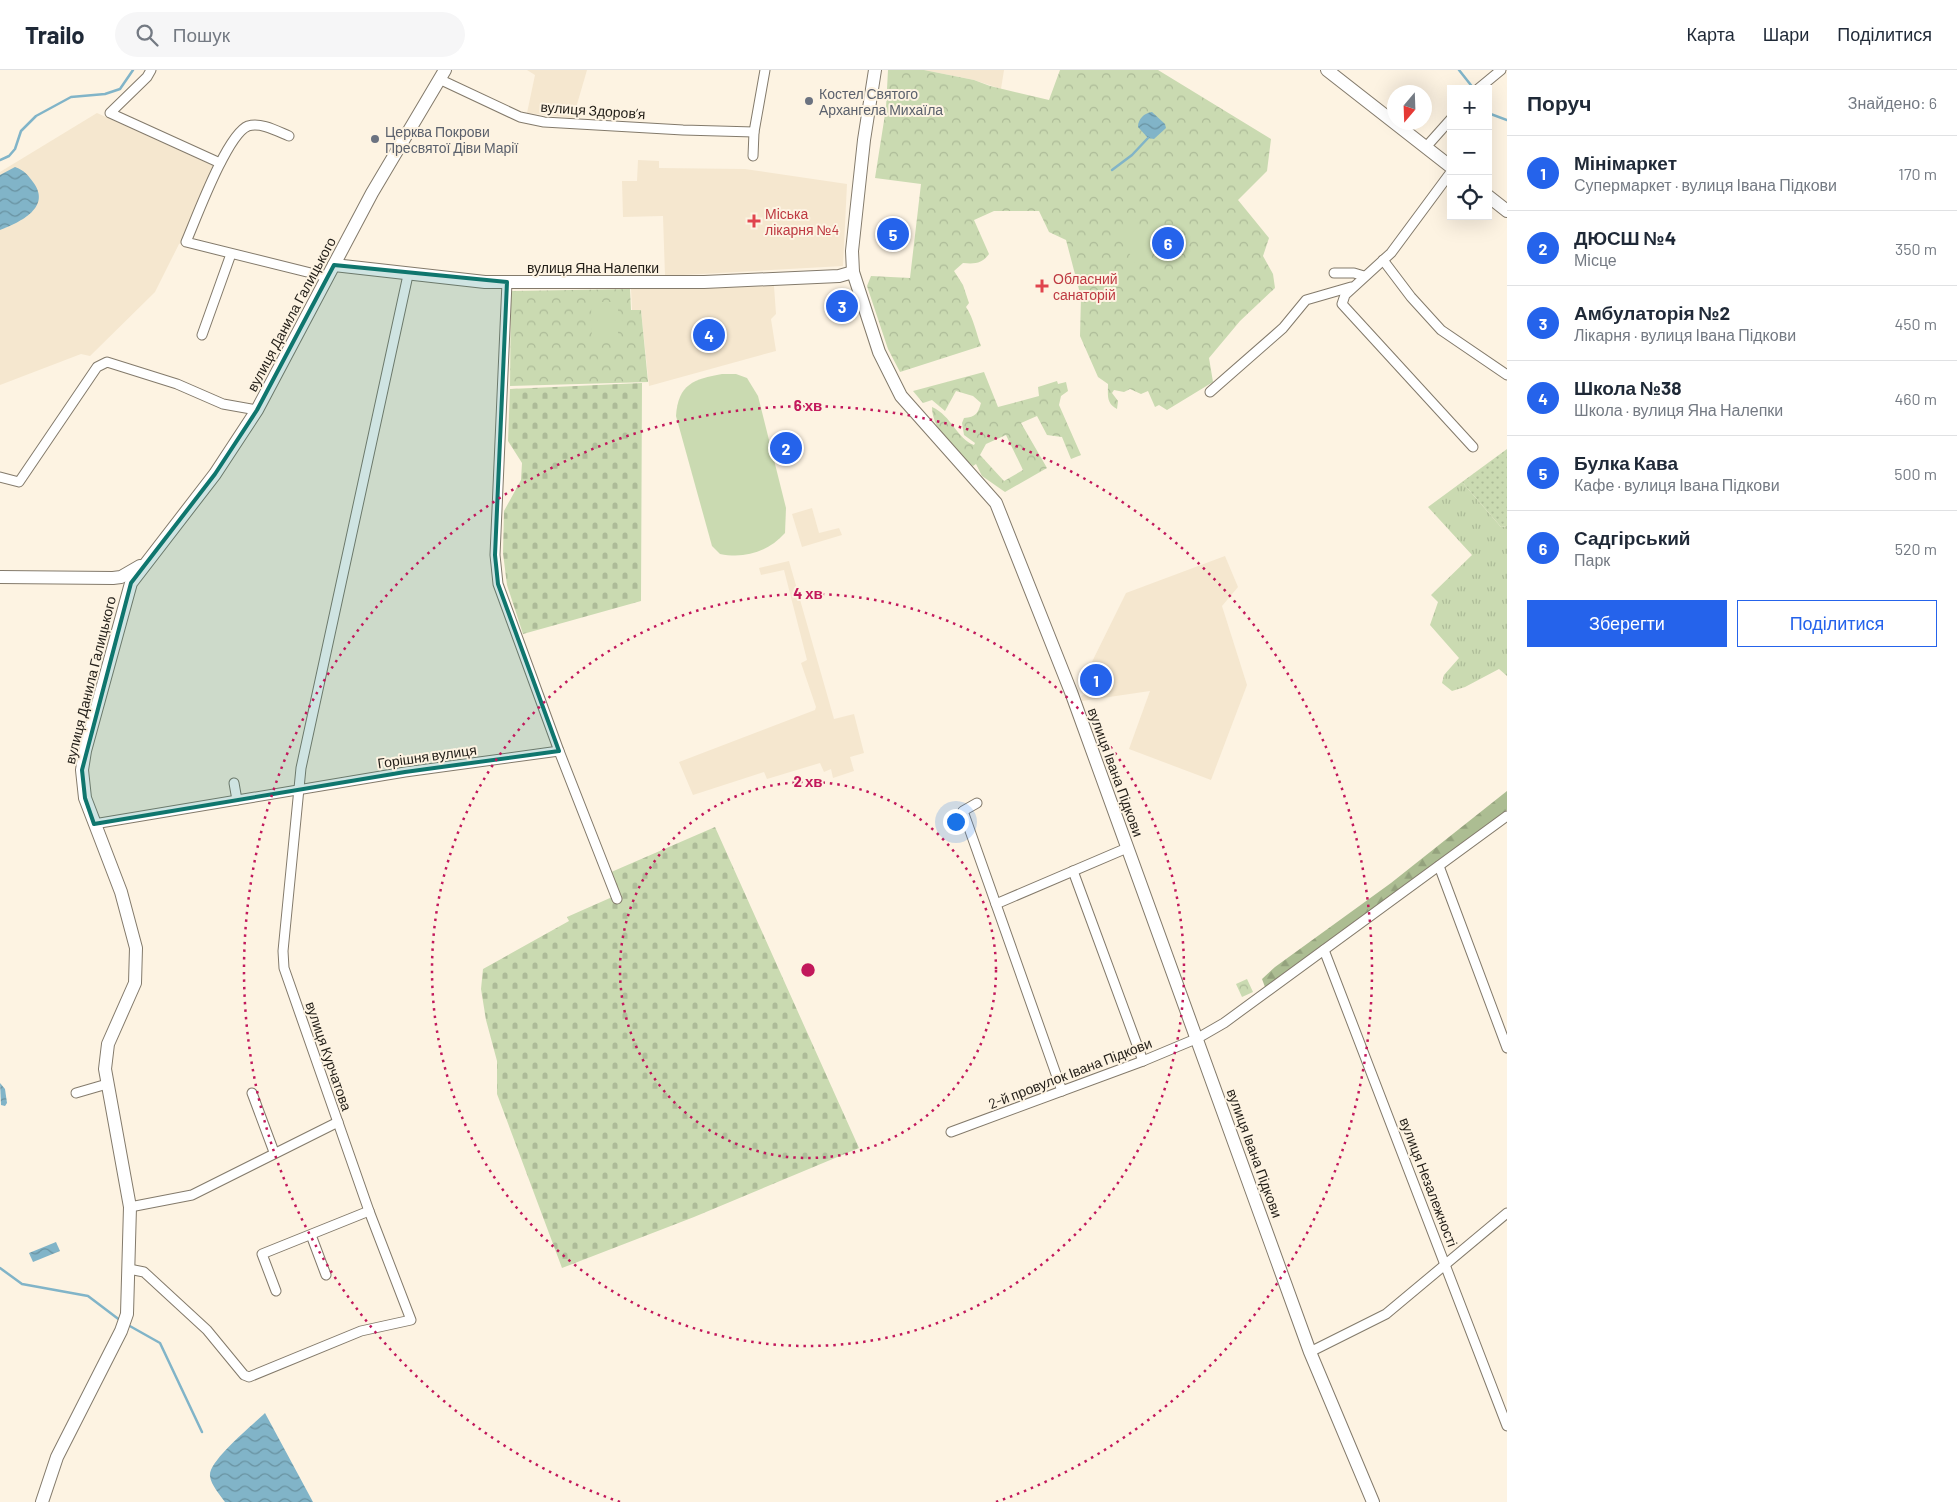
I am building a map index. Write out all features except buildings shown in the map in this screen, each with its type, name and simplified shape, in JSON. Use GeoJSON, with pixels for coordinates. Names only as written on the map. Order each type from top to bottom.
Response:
{"type":"FeatureCollection","features":[{"type":"Feature","properties":{"kind":"street"},"geometry":{"type":"LineString","coordinates":[[151,70],[148,77],[110,113],[220,163]]}},
{"type":"Feature","properties":{"kind":"street"},"geometry":{"type":"LineString","coordinates":[[753,156],[754,132],[765,70]]}},
{"type":"Feature","properties":{"kind":"street","name":"вулиця Івана Підкови"},"geometry":{"type":"LineString","coordinates":[[875,70],[854,230],[853,272],[879,352],[900,396],[996,503],[1071,692],[1198,1038],[1310,1352],[1373,1502]]}},
{"type":"Feature","properties":{"kind":"street"},"geometry":{"type":"LineString","coordinates":[[1327,70],[1447,164]]}},
{"type":"Feature","properties":{"kind":"street"},"geometry":{"type":"LineString","coordinates":[[1483,85],[1501,70]]}},
{"type":"Feature","properties":{"kind":"street","name":"вулиця Здоровʼя"},"geometry":{"type":"LineString","coordinates":[[442,74],[520,117],[544,122],[674,130],[754,132]]}},
{"type":"Feature","properties":{"kind":"street","name":"вулиця Данила Галицького"},"geometry":{"type":"LineString","coordinates":[[42,1502],[57,1457],[125,1322],[129,1269],[130,1207],[104,1070],[108,1044],[135,983],[136,948],[121,892],[85,798],[82,770],[85,751],[131,583],[144,563],[174,529],[215,474],[257,410],[292,349],[334,264],[442,74]]}},
{"type":"Feature","properties":{"kind":"street"},"geometry":{"type":"LineString","coordinates":[[1426,147],[1447,123]]}},
{"type":"Feature","properties":{"kind":"street"},"geometry":{"type":"LineString","coordinates":[[289,136],[267,127],[248,126],[242,130],[220,163],[186,242],[327,277]]}},
{"type":"Feature","properties":{"kind":"street"},"geometry":{"type":"LineString","coordinates":[[1449,175],[1383,260],[1345,294],[1342,304],[1473,447]]}},
{"type":"Feature","properties":{"kind":"street"},"geometry":{"type":"LineString","coordinates":[[1492,199],[1507,211]]}},
{"type":"Feature","properties":{"kind":"street"},"geometry":{"type":"LineString","coordinates":[[202,335],[231,254]]}},
{"type":"Feature","properties":{"kind":"street"},"geometry":{"type":"LineString","coordinates":[[1383,260],[1405,290],[1441,330],[1507,375]]}},
{"type":"Feature","properties":{"kind":"street","name":"вулиця Яна Налепки"},"geometry":{"type":"LineString","coordinates":[[334,264],[408,275],[507,282],[704,282],[839,276],[853,272]]}},
{"type":"Feature","properties":{"kind":"street"},"geometry":{"type":"LineString","coordinates":[[1334,272],[1354,273],[1364,276]]}},
{"type":"Feature","properties":{"kind":"street","name":"вулиця Курчатова"},"geometry":{"type":"LineString","coordinates":[[129,1269],[144,1272],[207,1330],[244,1375],[249,1378],[362,1331],[411,1320],[369,1211],[284,968],[283,951],[301,768],[408,275]]}},
{"type":"Feature","properties":{"kind":"street"},"geometry":{"type":"LineString","coordinates":[[507,282],[495,555],[498,584],[559,751],[617,899]]}},
{"type":"Feature","properties":{"kind":"street"},"geometry":{"type":"LineString","coordinates":[[1210,392],[1283,328],[1306,300],[1354,286]]}},
{"type":"Feature","properties":{"kind":"street"},"geometry":{"type":"LineString","coordinates":[[0,477],[20,482],[98,367],[107,362],[177,384],[223,404],[257,410]]}},
{"type":"Feature","properties":{"kind":"street"},"geometry":{"type":"LineString","coordinates":[[0,577],[122,577],[144,563]]}},
{"type":"Feature","properties":{"kind":"street"},"geometry":{"type":"LineString","coordinates":[[100,578],[116,587],[125,607]]}},
{"type":"Feature","properties":{"kind":"street","name":"Горішня вулиця"},"geometry":{"type":"LineString","coordinates":[[94,824],[405,772],[559,751]]}},
{"type":"Feature","properties":{"kind":"street"},"geometry":{"type":"LineString","coordinates":[[234,784],[237,800]]}},
{"type":"Feature","properties":{"kind":"street"},"geometry":{"type":"LineString","coordinates":[[977,803],[962,811],[1062,1091]]}},
{"type":"Feature","properties":{"kind":"street","name":"2-й провулок Івана Підкови"},"geometry":{"type":"LineString","coordinates":[[951,1132],[1143,1061],[1198,1038],[1224,1022],[1507,816]]}},
{"type":"Feature","properties":{"kind":"street"},"geometry":{"type":"LineString","coordinates":[[996,904],[1127,848]]}},
{"type":"Feature","properties":{"kind":"street"},"geometry":{"type":"LineString","coordinates":[[1439,866],[1507,1048]]}},
{"type":"Feature","properties":{"kind":"street"},"geometry":{"type":"LineString","coordinates":[[1073,871],[1143,1061]]}},
{"type":"Feature","properties":{"kind":"street","name":"вулиця Незалежності"},"geometry":{"type":"LineString","coordinates":[[1324,950],[1446,1263],[1507,1426]]}},
{"type":"Feature","properties":{"kind":"street"},"geometry":{"type":"LineString","coordinates":[[76,1092],[107,1084]]}},
{"type":"Feature","properties":{"kind":"street"},"geometry":{"type":"LineString","coordinates":[[252,1093],[274,1152]]}},
{"type":"Feature","properties":{"kind":"street"},"geometry":{"type":"LineString","coordinates":[[130,1207],[192,1195],[274,1152],[338,1122]]}},
{"type":"Feature","properties":{"kind":"street"},"geometry":{"type":"LineString","coordinates":[[276,1291],[262,1254],[369,1211]]}},
{"type":"Feature","properties":{"kind":"street"},"geometry":{"type":"LineString","coordinates":[[1310,1352],[1386,1314],[1507,1213]]}},
{"type":"Feature","properties":{"kind":"street"},"geometry":{"type":"LineString","coordinates":[[311,1235],[326,1275]]}},
{"type":"Feature","properties":{"kind":"highlighted area"},"geometry":{"type":"Polygon","coordinates":[[[334,265],[507,282],[495,555],[498,584],[559,751],[405,772],[94,824],[85,798],[82,770],[131,583],[215,474],[257,410],[334,265]]]}},
{"type":"Feature","properties":{"kind":"shaded area"},"geometry":{"type":"Polygon","coordinates":[[[527,70],[587,70],[573,118],[527,113],[535,75],[527,70]]]}},
{"type":"Feature","properties":{"kind":"shaded area"},"geometry":{"type":"Polygon","coordinates":[[[924,70],[1004,70],[1001,89],[974,80],[924,70]]]}},
{"type":"Feature","properties":{"kind":"shaded area"},"geometry":{"type":"Polygon","coordinates":[[[97,113],[216,167],[186,241],[179,244],[155,292],[90,356],[81,354],[0,385],[0,172],[97,113]]]}},
{"type":"Feature","properties":{"kind":"shaded area","name":"Міська лікарня №4"},"geometry":{"type":"Polygon","coordinates":[[[638,160],[659,161],[659,168],[745,169],[847,184],[843,266],[665,276],[663,216],[623,217],[622,181],[637,181],[638,160]]]}},
{"type":"Feature","properties":{"kind":"shaded area"},"geometry":{"type":"Polygon","coordinates":[[[774,286],[776,314],[771,319],[776,351],[649,386],[641,310],[632,310],[631,289],[774,286]]]}},
{"type":"Feature","properties":{"kind":"shaded area"},"geometry":{"type":"Polygon","coordinates":[[[812,508],[819,533],[839,528],[842,535],[802,547],[792,514],[812,508]]]}},
{"type":"Feature","properties":{"kind":"shaded area"},"geometry":{"type":"Polygon","coordinates":[[[1225,556],[1238,587],[1222,606],[1247,685],[1211,780],[1129,749],[1150,691],[1082,701],[1081,696],[1088,693],[1085,676],[1126,593],[1225,556]]]}},
{"type":"Feature","properties":{"kind":"shaded area"},"geometry":{"type":"Polygon","coordinates":[[[789,561],[834,719],[854,714],[864,753],[850,757],[854,771],[833,778],[831,769],[824,772],[820,763],[767,779],[764,772],[693,795],[679,762],[815,710],[816,707],[801,663],[807,660],[784,570],[761,575],[759,568],[789,561]]]}},
{"type":"Feature","properties":{"kind":"green space"},"geometry":{"type":"Polygon","coordinates":[[[888,70],[924,70],[974,80],[990,86],[1049,100],[1060,70],[1158,70],[1271,139],[1267,171],[1238,200],[1269,238],[1263,256],[1273,274],[1275,288],[1240,321],[1209,358],[1213,382],[1167,410],[1159,405],[1155,407],[1148,391],[1141,394],[1130,389],[1124,392],[1114,390],[1112,393],[1118,401],[1117,409],[1113,407],[1108,398],[1108,384],[1098,377],[1080,336],[1081,297],[1066,240],[1049,232],[1039,211],[994,211],[974,220],[989,254],[978,263],[963,263],[954,271],[963,285],[969,303],[966,307],[973,321],[981,346],[900,372],[888,349],[867,286],[871,276],[910,278],[921,184],[875,178],[886,108],[888,70]]]}},
{"type":"Feature","properties":{"kind":"green space"},"geometry":{"type":"Polygon","coordinates":[[[1135,218],[1155,251],[1135,263],[1115,230],[1135,218]]]}},
{"type":"Feature","properties":{"kind":"green space"},"geometry":{"type":"Polygon","coordinates":[[[630,289],[631,310],[641,310],[648,382],[510,386],[511,291],[630,289]]]}},
{"type":"Feature","properties":{"kind":"green space"},"geometry":{"type":"Polygon","coordinates":[[[591,302],[618,302],[618,341],[592,341],[591,302]]]}},
{"type":"Feature","properties":{"kind":"green space"},"geometry":{"type":"Polygon","coordinates":[[[984,372],[998,407],[1039,396],[1038,387],[1057,381],[1058,384],[1066,382],[1068,391],[1061,396],[1059,405],[1081,455],[1071,459],[1062,437],[1047,435],[1037,416],[1021,423],[1047,468],[1005,492],[982,476],[976,464],[973,466],[959,454],[940,432],[933,416],[932,407],[945,416],[963,438],[974,445],[975,443],[964,435],[962,423],[964,418],[976,414],[981,403],[973,396],[956,391],[945,411],[932,400],[923,403],[913,391],[984,372]],[[1006,435],[986,444],[980,455],[1004,481],[1023,470],[1006,435]]]}},
{"type":"Feature","properties":{"kind":"green space"},"geometry":{"type":"Polygon","coordinates":[[[722,374],[736,374],[747,378],[758,396],[786,508],[785,533],[771,545],[747,555],[720,554],[712,546],[676,416],[680,397],[689,385],[703,378],[722,374]]]}},
{"type":"Feature","properties":{"kind":"green space"},"geometry":{"type":"Polygon","coordinates":[[[642,383],[641,601],[523,634],[507,585],[503,553],[504,511],[521,480],[522,463],[508,441],[510,389],[642,383]]]}},
{"type":"Feature","properties":{"kind":"green space"},"geometry":{"type":"Polygon","coordinates":[[[1507,449],[1507,526],[1501,527],[1462,482],[1507,449]]]}},
{"type":"Feature","properties":{"kind":"green space"},"geometry":{"type":"Polygon","coordinates":[[[1462,482],[1501,527],[1507,526],[1507,676],[1499,669],[1465,687],[1452,691],[1442,683],[1444,675],[1459,658],[1430,625],[1438,602],[1431,595],[1472,555],[1428,507],[1462,482]]]}},
{"type":"Feature","properties":{"kind":"green space"},"geometry":{"type":"Polygon","coordinates":[[[1507,791],[1507,810],[1265,987],[1262,979],[1275,967],[1391,883],[1507,791]]]}},
{"type":"Feature","properties":{"kind":"green space"},"geometry":{"type":"Polygon","coordinates":[[[715,827],[859,1148],[694,1217],[562,1268],[497,1094],[497,1061],[486,1020],[481,989],[483,969],[569,921],[567,917],[619,894],[609,873],[715,827]]]}},
{"type":"Feature","properties":{"kind":"green space"},"geometry":{"type":"Polygon","coordinates":[[[1247,979],[1253,992],[1242,997],[1236,984],[1247,979]]]}},
{"type":"Feature","properties":{"kind":"water"},"geometry":{"type":"Polygon","coordinates":[[[1152,112],[1165,124],[1166,128],[1154,139],[1148,138],[1138,127],[1142,117],[1152,112]]]}},
{"type":"Feature","properties":{"kind":"water"},"geometry":{"type":"Polygon","coordinates":[[[15,167],[23,171],[31,179],[38,191],[39,199],[32,212],[25,218],[0,230],[0,175],[15,167]]]}},
{"type":"Feature","properties":{"kind":"water"},"geometry":{"type":"Polygon","coordinates":[[[0,1083],[5,1089],[7,1103],[5,1106],[1,1105],[0,1083]]]}},
{"type":"Feature","properties":{"kind":"water"},"geometry":{"type":"Polygon","coordinates":[[[56,1242],[60,1251],[33,1262],[29,1253],[56,1242]]]}},
{"type":"Feature","properties":{"kind":"water"},"geometry":{"type":"Polygon","coordinates":[[[265,1413],[313,1502],[225,1502],[214,1486],[210,1476],[211,1469],[216,1461],[265,1413]]]}},
{"type":"Feature","properties":{"kind":"waterway"},"geometry":{"type":"LineString","coordinates":[[0,160],[9,156],[15,149],[21,131],[36,116],[71,97],[105,94],[120,89],[133,70]]}},
{"type":"Feature","properties":{"kind":"waterway"},"geometry":{"type":"LineString","coordinates":[[1459,70],[1471,85]]}},
{"type":"Feature","properties":{"kind":"waterway"},"geometry":{"type":"LineString","coordinates":[[1492,114],[1507,120]]}},
{"type":"Feature","properties":{"kind":"waterway"},"geometry":{"type":"LineString","coordinates":[[1112,170],[1132,155],[1148,138]]}},
{"type":"Feature","properties":{"kind":"waterway"},"geometry":{"type":"LineString","coordinates":[[0,1268],[22,1284],[88,1296],[121,1321]]}},
{"type":"Feature","properties":{"kind":"waterway"},"geometry":{"type":"LineString","coordinates":[[128,1325],[160,1343],[202,1432]]}},
{"type":"Feature","properties":{"kind":"place","name":"Костел Святого Архангела Михаїла"},"geometry":{"type":"Point","coordinates":[809,101]}},
{"type":"Feature","properties":{"kind":"place","name":"Церква Покрови Пресвятої Діви Марії"},"geometry":{"type":"Point","coordinates":[375,139]}},
{"type":"Feature","properties":{"kind":"place","name":"Міська лікарня №4"},"geometry":{"type":"Point","coordinates":[754,221]}},
{"type":"Feature","properties":{"kind":"place","name":"Булка Кава"},"geometry":{"type":"Point","coordinates":[893,234]}},
{"type":"Feature","properties":{"kind":"place","name":"Садгірський"},"geometry":{"type":"Point","coordinates":[1168,243]}},
{"type":"Feature","properties":{"kind":"place","name":"Обласний санаторій"},"geometry":{"type":"Point","coordinates":[1042,286]}},
{"type":"Feature","properties":{"kind":"place","name":"Амбулаторія №2"},"geometry":{"type":"Point","coordinates":[842,306]}},
{"type":"Feature","properties":{"kind":"place","name":"Школа №38"},"geometry":{"type":"Point","coordinates":[709,335]}},
{"type":"Feature","properties":{"kind":"place","name":"ДЮСШ №4"},"geometry":{"type":"Point","coordinates":[786,448]}},
{"type":"Feature","properties":{"kind":"place","name":"Мінімаркет"},"geometry":{"type":"Point","coordinates":[1096,680]}}]}
